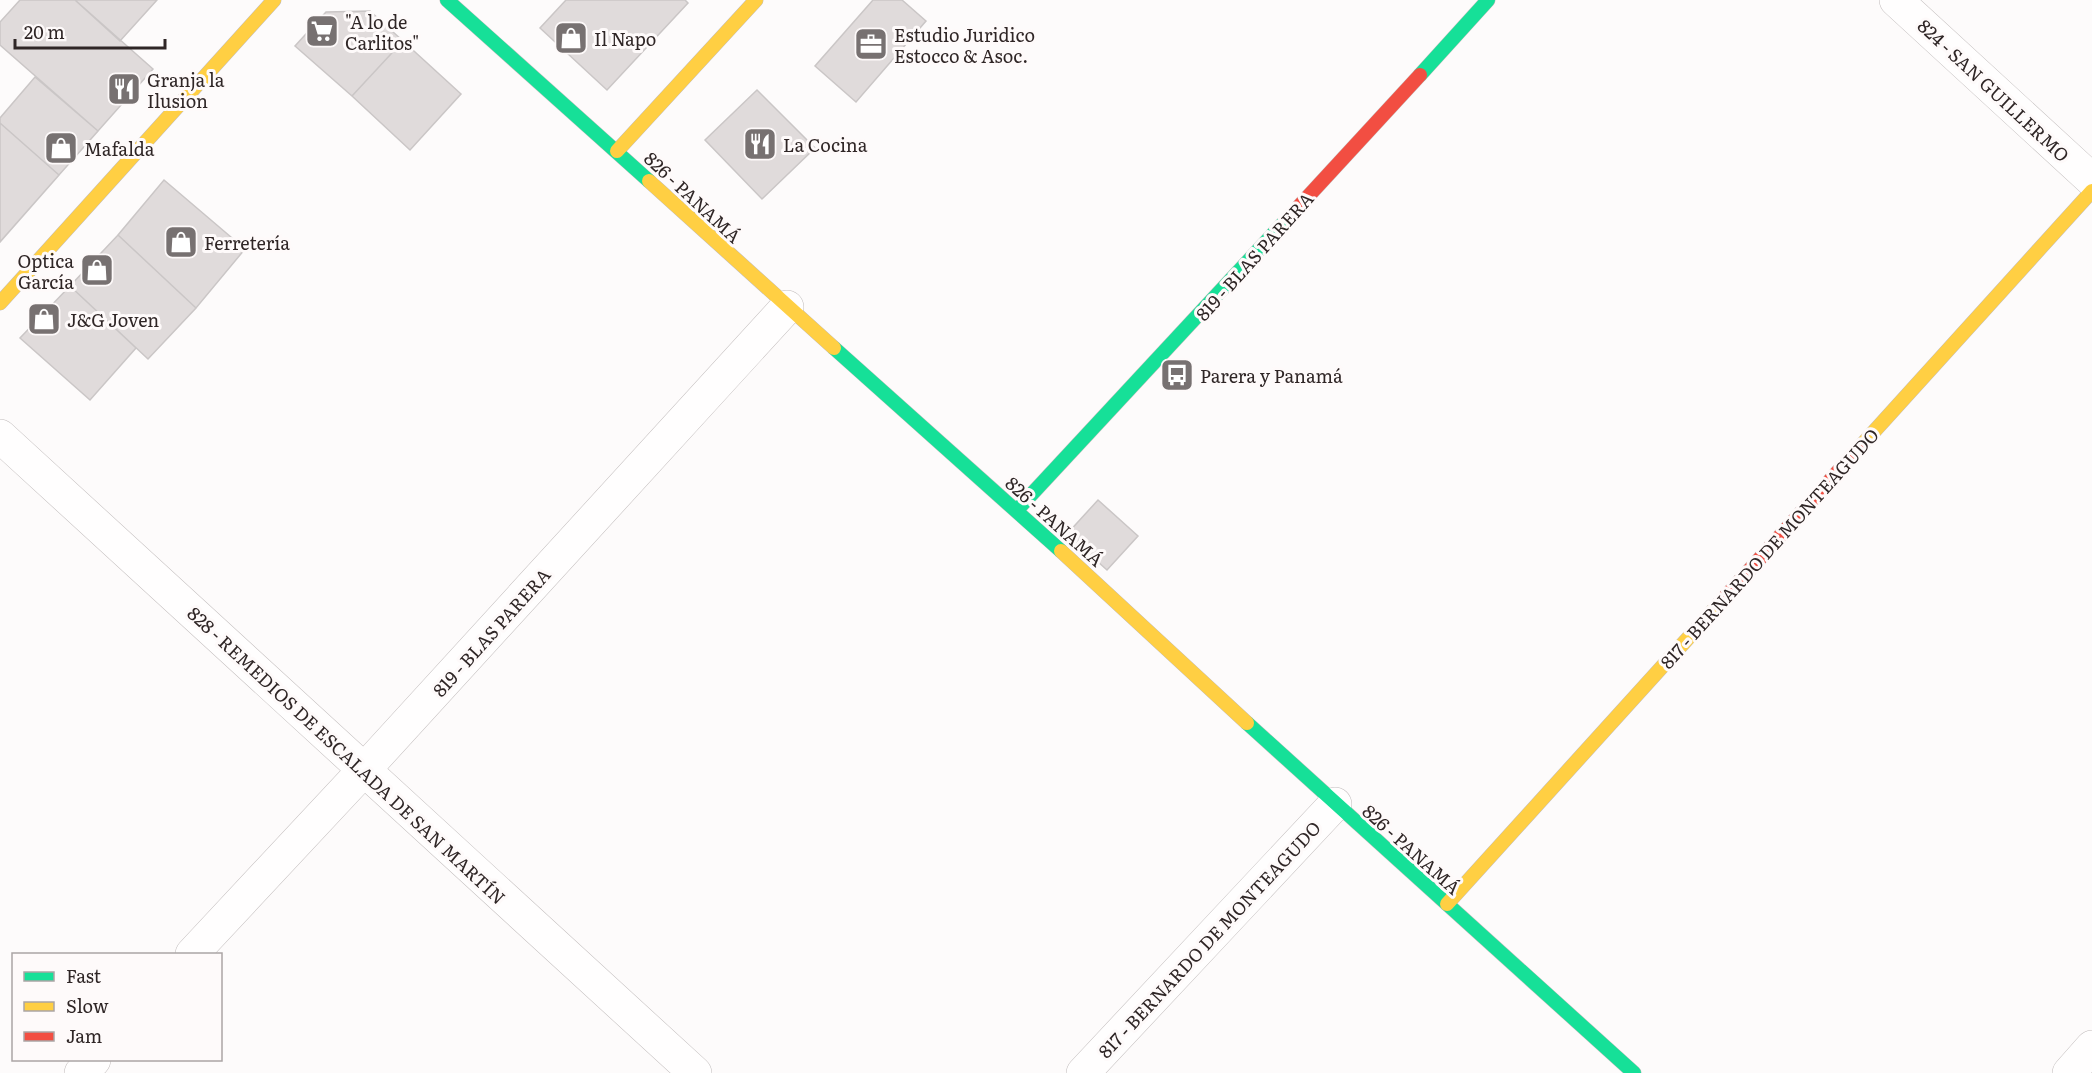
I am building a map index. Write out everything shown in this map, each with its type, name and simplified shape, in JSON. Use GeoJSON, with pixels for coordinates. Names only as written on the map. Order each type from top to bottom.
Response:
{"type":"FeatureCollection","features":[{"type":"Feature","properties":{"kind":"street"},"geometry":{"type":"LineString","coordinates":[[0,303],[274,0]]}},
{"type":"Feature","properties":{"kind":"street","name":"826 - PANAMÁ"},"geometry":{"type":"LineString","coordinates":[[447,0],[617,151],[787,307],[1017,510],[1335,804],[1634,1073]]}},
{"type":"Feature","properties":{"kind":"street"},"geometry":{"type":"LineString","coordinates":[[617,151],[756,0]]}},
{"type":"Feature","properties":{"kind":"street","name":"819 - BLAS PARERA"},"geometry":{"type":"LineString","coordinates":[[1017,510],[1151,368],[1488,0]]}},
{"type":"Feature","properties":{"kind":"street","name":"824 - SAN GUILLERMO"},"geometry":{"type":"LineString","coordinates":[[1896,0],[2092,180]]}},
{"type":"Feature","properties":{"kind":"street","name":"817 - BERNARDO DE MONTEAGUDO"},"geometry":{"type":"LineString","coordinates":[[1447,904],[2092,191]]}},
{"type":"Feature","properties":{"kind":"street","name":"819 - BLAS PARERA"},"geometry":{"type":"LineString","coordinates":[[193,953],[363,771],[787,307]]}},
{"type":"Feature","properties":{"kind":"street","name":"828 - REMEDIOS DE ESCALADA DE SAN MARTÍN"},"geometry":{"type":"LineString","coordinates":[[0,436],[695,1073]]}},
{"type":"Feature","properties":{"kind":"street","name":"817 - BERNARDO DE MONTEAGUDO"},"geometry":{"type":"LineString","coordinates":[[1083,1073],[1335,804]]}},
{"type":"Feature","properties":{"kind":"street"},"geometry":{"type":"LineString","coordinates":[[2069,1073],[2092,1047]]}},
{"type":"Feature","properties":{"kind":"street"},"geometry":{"type":"LineString","coordinates":[[81,1073],[92,1061]]}},
{"type":"Feature","properties":{"kind":"building"},"geometry":{"type":"Polygon","coordinates":[[[20,0],[75,0],[153,69],[98,131],[0,45],[0,22],[20,0]]]}},
{"type":"Feature","properties":{"kind":"building"},"geometry":{"type":"Polygon","coordinates":[[[75,0],[157,0],[120,41],[75,0]]]}},
{"type":"Feature","properties":{"kind":"building"},"geometry":{"type":"Polygon","coordinates":[[[566,0],[685,0],[688,3],[607,90],[540,28],[566,0]]]}},
{"type":"Feature","properties":{"kind":"building","name":"Estudio Juridico Estocco & Asoc."},"geometry":{"type":"Polygon","coordinates":[[[873,0],[902,0],[926,21],[856,102],[815,66],[873,0]]]}},
{"type":"Feature","properties":{"kind":"building"},"geometry":{"type":"Polygon","coordinates":[[[370,11],[403,41],[352,96],[295,46],[326,12],[370,11]]]}},
{"type":"Feature","properties":{"kind":"building"},"geometry":{"type":"Polygon","coordinates":[[[403,41],[461,94],[410,150],[352,96],[403,41]]]}},
{"type":"Feature","properties":{"kind":"building"},"geometry":{"type":"Polygon","coordinates":[[[35,77],[98,131],[59,175],[0,123],[0,118],[35,77]]]}},
{"type":"Feature","properties":{"kind":"building","name":"La Cocina"},"geometry":{"type":"Polygon","coordinates":[[[757,90],[815,148],[762,199],[705,140],[757,90]]]}},
{"type":"Feature","properties":{"kind":"building"},"geometry":{"type":"Polygon","coordinates":[[[0,123],[59,175],[0,242],[0,123]]]}},
{"type":"Feature","properties":{"kind":"building","name":"Ferretería"},"geometry":{"type":"Polygon","coordinates":[[[164,180],[245,249],[196,308],[118,235],[164,180]]]}},
{"type":"Feature","properties":{"kind":"building"},"geometry":{"type":"Polygon","coordinates":[[[118,235],[196,308],[148,359],[70,286],[118,235]]]}},
{"type":"Feature","properties":{"kind":"building"},"geometry":{"type":"Polygon","coordinates":[[[70,286],[136,348],[90,400],[20,338],[70,286]]]}},
{"type":"Feature","properties":{"kind":"building"},"geometry":{"type":"Polygon","coordinates":[[[1098,500],[1138,536],[1107,570],[1067,534],[1098,500]]]}},
{"type":"Feature","properties":{"kind":"traffic: fast"},"geometry":{"type":"LineString","coordinates":[[447,0],[649,181]]}},
{"type":"Feature","properties":{"kind":"traffic: fast"},"geometry":{"type":"LineString","coordinates":[[1420,75],[1488,0]]}},
{"type":"Feature","properties":{"kind":"traffic: fast"},"geometry":{"type":"LineString","coordinates":[[1017,510],[1290,216]]}},
{"type":"Feature","properties":{"kind":"traffic: fast"},"geometry":{"type":"LineString","coordinates":[[834,348],[1061,551]]}},
{"type":"Feature","properties":{"kind":"traffic: fast"},"geometry":{"type":"LineString","coordinates":[[1247,723],[1634,1073]]}},
{"type":"Feature","properties":{"kind":"traffic: slow"},"geometry":{"type":"LineString","coordinates":[[0,303],[274,0]]}},
{"type":"Feature","properties":{"kind":"traffic: slow"},"geometry":{"type":"LineString","coordinates":[[617,151],[756,0]]}},
{"type":"Feature","properties":{"kind":"traffic: slow"},"geometry":{"type":"LineString","coordinates":[[649,181],[834,348]]}},
{"type":"Feature","properties":{"kind":"traffic: slow"},"geometry":{"type":"LineString","coordinates":[[1860,447],[2092,191]]}},
{"type":"Feature","properties":{"kind":"traffic: slow"},"geometry":{"type":"LineString","coordinates":[[1061,551],[1247,723]]}},
{"type":"Feature","properties":{"kind":"traffic: slow"},"geometry":{"type":"LineString","coordinates":[[1447,904],[1719,604]]}},
{"type":"Feature","properties":{"kind":"traffic: jam"},"geometry":{"type":"LineString","coordinates":[[1290,216],[1420,75]]}},
{"type":"Feature","properties":{"kind":"traffic: jam"},"geometry":{"type":"LineString","coordinates":[[1719,604],[1860,447]]}},
{"type":"Feature","properties":{"kind":"place","name":"\"A lo de Carlitos\""},"geometry":{"type":"Point","coordinates":[322,31]}},
{"type":"Feature","properties":{"kind":"place","name":"Il Napo"},"geometry":{"type":"Point","coordinates":[571,38]}},
{"type":"Feature","properties":{"kind":"place","name":"Estudio Juridico Estocco & Asoc."},"geometry":{"type":"Point","coordinates":[871,44]}},
{"type":"Feature","properties":{"kind":"place","name":"Granja la Ilusion"},"geometry":{"type":"Point","coordinates":[124,89]}},
{"type":"Feature","properties":{"kind":"place","name":"La Cocina"},"geometry":{"type":"Point","coordinates":[760,144]}},
{"type":"Feature","properties":{"kind":"place","name":"Mafalda"},"geometry":{"type":"Point","coordinates":[61,148]}},
{"type":"Feature","properties":{"kind":"place","name":"Ferretería"},"geometry":{"type":"Point","coordinates":[181,242]}},
{"type":"Feature","properties":{"kind":"place","name":"Optica García"},"geometry":{"type":"Point","coordinates":[97,270]}},
{"type":"Feature","properties":{"kind":"place","name":"J&G Joven"},"geometry":{"type":"Point","coordinates":[44,319]}},
{"type":"Feature","properties":{"kind":"place","name":"Parera y Panamá"},"geometry":{"type":"Point","coordinates":[1177,375]}}]}
